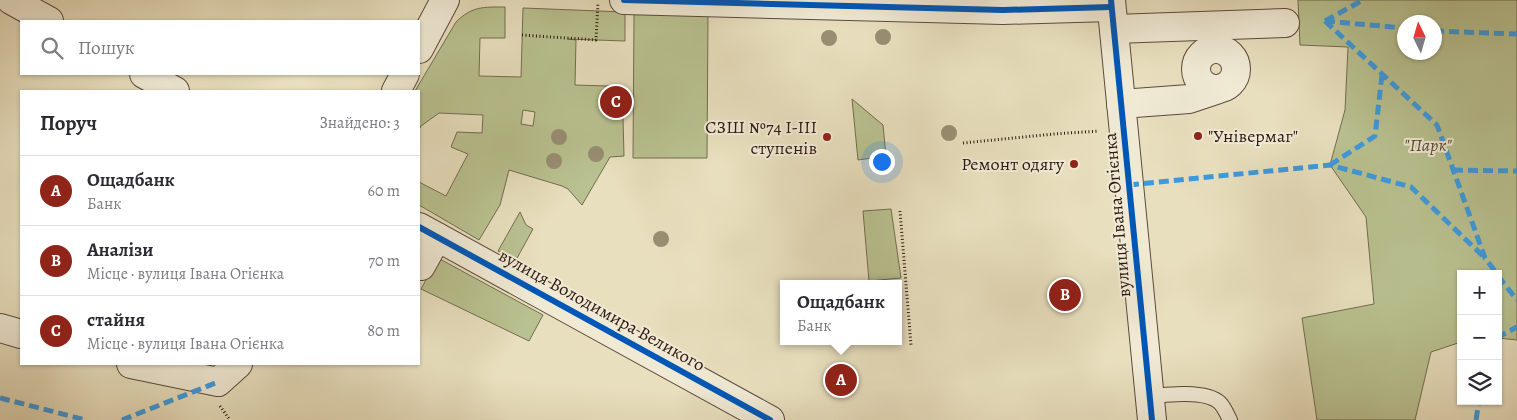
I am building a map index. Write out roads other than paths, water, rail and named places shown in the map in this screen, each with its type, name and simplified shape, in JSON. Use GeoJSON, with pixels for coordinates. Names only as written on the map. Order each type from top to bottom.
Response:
{"type":"FeatureCollection","features":[{"type":"Feature","properties":{"kind":"street"},"geometry":{"type":"LineString","coordinates":[[11,0],[47,20]]}},
{"type":"Feature","properties":{"kind":"street"},"geometry":{"type":"LineString","coordinates":[[420,47],[446,0]]}},
{"type":"Feature","properties":{"kind":"street"},"geometry":{"type":"LineString","coordinates":[[624,0],[1112,12],[1285,23]]}},
{"type":"Feature","properties":{"kind":"street","name":"вулиця Івана Огієнка"},"geometry":{"type":"LineString","coordinates":[[1112,12],[1150,409]]}},
{"type":"Feature","properties":{"kind":"street"},"geometry":{"type":"LineString","coordinates":[[146,75],[174,90]]}},
{"type":"Feature","properties":{"kind":"street"},"geometry":{"type":"LineString","coordinates":[[397,90],[404,75]]}},
{"type":"Feature","properties":{"kind":"street"},"geometry":{"type":"LineString","coordinates":[[1121,104],[1189,99],[1216,90]]}},
{"type":"Feature","properties":{"kind":"street"},"geometry":{"type":"LineString","coordinates":[[421,266],[428,232]]}},
{"type":"Feature","properties":{"kind":"street","name":"вулиця Володимира Великого"},"geometry":{"type":"LineString","coordinates":[[428,232],[770,420]]}},
{"type":"Feature","properties":{"kind":"street"},"geometry":{"type":"LineString","coordinates":[[0,328],[20,334]]}},
{"type":"Feature","properties":{"kind":"street"},"geometry":{"type":"LineString","coordinates":[[136,365],[218,382],[237,365]]}},
{"type":"Feature","properties":{"kind":"lane"},"geometry":{"type":"LineString","coordinates":[[1150,409],[1170,394],[1200,395],[1219,401],[1230,420]]}},
{"type":"Feature","properties":{"kind":"place","name":"стайня"},"geometry":{"type":"Point","coordinates":[616,102]}},
{"type":"Feature","properties":{"kind":"place","name":"\"Універмаг\""},"geometry":{"type":"Point","coordinates":[1198,136]}},
{"type":"Feature","properties":{"kind":"place","name":"СЗШ №74 І-ІІІ ступенів"},"geometry":{"type":"Point","coordinates":[827,137]}},
{"type":"Feature","properties":{"kind":"place","name":"Ремонт одягу"},"geometry":{"type":"Point","coordinates":[1074,164]}},
{"type":"Feature","properties":{"kind":"place","name":"Аналізи"},"geometry":{"type":"Point","coordinates":[1065,295]}},
{"type":"Feature","properties":{"kind":"place","name":"Ощадбанк"},"geometry":{"type":"Point","coordinates":[841,380]}},
{"type":"Feature","properties":{"kind":"park label","name":"\"Парк\""},"geometry":{"type":"Point","coordinates":[1428,145]}}]}
